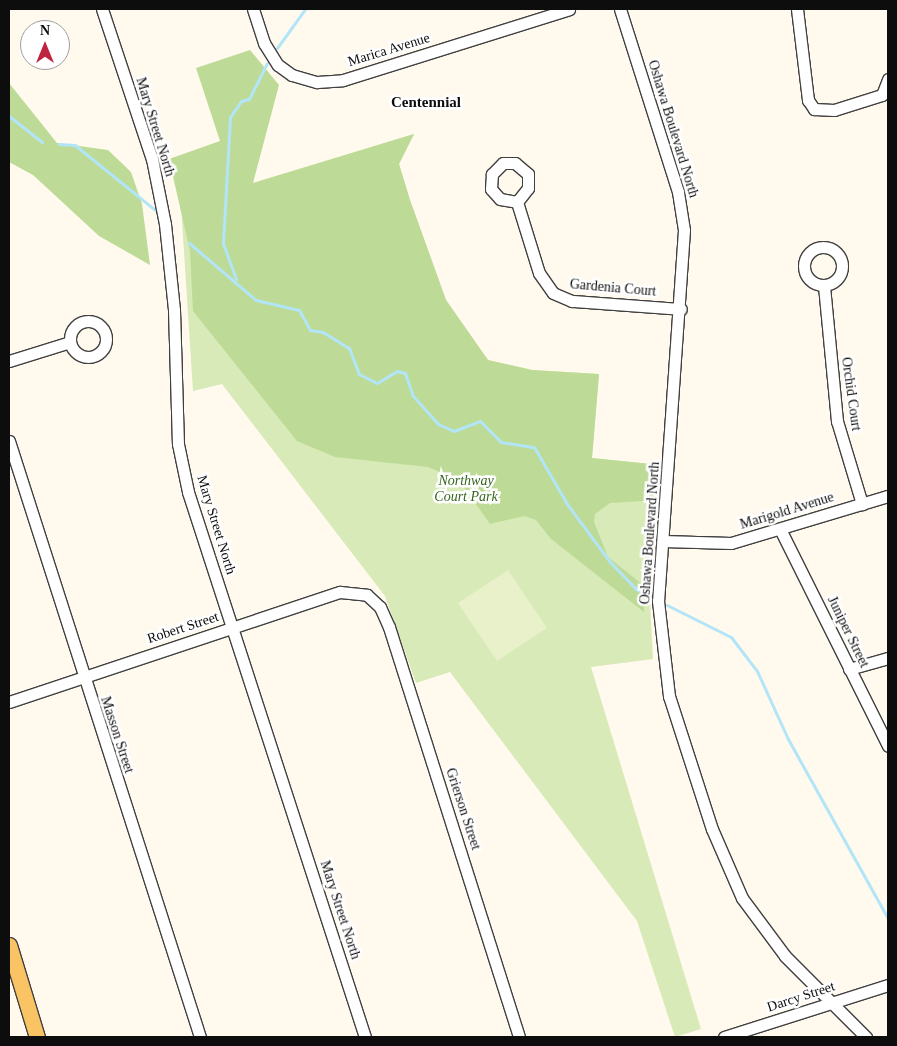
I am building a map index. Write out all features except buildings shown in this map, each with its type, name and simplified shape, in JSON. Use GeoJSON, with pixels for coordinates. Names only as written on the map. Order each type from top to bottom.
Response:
{"type":"FeatureCollection","features":[{"type":"Feature","properties":{"kind":"main road"},"geometry":{"type":"LineString","coordinates":[[9,945],[37,1037]]}},
{"type":"Feature","properties":{"kind":"street","name":"Mary Street North"},"geometry":{"type":"LineString","coordinates":[[102,9],[155,170],[174,310],[178,444],[188,492],[234,628],[364,1037]]}},
{"type":"Feature","properties":{"kind":"street","name":"Marica Avenue"},"geometry":{"type":"LineString","coordinates":[[253,9],[264,43],[278,64],[292,75],[317,82],[343,80],[569,9]]}},
{"type":"Feature","properties":{"kind":"street","name":"Oshawa Boulevard North"},"geometry":{"type":"LineString","coordinates":[[620,9],[678,192],[685,260],[658,601],[664,672],[712,829],[732,880],[759,924],[831,1003],[866,1037]]}},
{"type":"Feature","properties":{"kind":"street"},"geometry":{"type":"LineString","coordinates":[[797,9],[808,100],[814,109],[834,110],[885,98],[888,79]]}},
{"type":"Feature","properties":{"kind":"street","name":"Gardenia Court"},"geometry":{"type":"LineString","coordinates":[[517,202],[539,273],[553,293],[572,301],[681,309]]}},
{"type":"Feature","properties":{"kind":"street","name":"Orchid Court"},"geometry":{"type":"LineString","coordinates":[[824,286],[837,420],[862,504]]}},
{"type":"Feature","properties":{"kind":"street"},"geometry":{"type":"LineString","coordinates":[[9,361],[70,342]]}},
{"type":"Feature","properties":{"kind":"street","name":"Masson Street"},"geometry":{"type":"LineString","coordinates":[[9,441],[82,677],[200,1037]]}},
{"type":"Feature","properties":{"kind":"street","name":"Marigold Avenue"},"geometry":{"type":"LineString","coordinates":[[663,542],[715,545],[781,532],[888,496]]}},
{"type":"Feature","properties":{"kind":"street","name":"Juniper Street"},"geometry":{"type":"LineString","coordinates":[[781,532],[888,746]]}},
{"type":"Feature","properties":{"kind":"street","name":"Robert Street"},"geometry":{"type":"LineString","coordinates":[[9,702],[340,592],[367,595]]}},
{"type":"Feature","properties":{"kind":"street","name":"Grierson Street"},"geometry":{"type":"LineString","coordinates":[[367,595],[380,607],[389,626],[519,1037]]}},
{"type":"Feature","properties":{"kind":"street"},"geometry":{"type":"LineString","coordinates":[[849,669],[888,658]]}},
{"type":"Feature","properties":{"kind":"street","name":"Darcy Street"},"geometry":{"type":"LineString","coordinates":[[724,1037],[888,985]]}},
{"type":"Feature","properties":{"kind":"green space"},"geometry":{"type":"Polygon","coordinates":[[[250,50],[279,85],[253,183],[414,134],[399,164],[410,200],[446,300],[488,360],[532,370],[599,374],[592,458],[661,465],[658,500],[610,503],[595,514],[594,522],[608,557],[643,585],[644,612],[551,539],[536,520],[524,516],[490,524],[459,480],[428,467],[335,457],[297,441],[193,311],[190,251],[169,159],[220,141],[196,68],[250,50]]]}},
{"type":"Feature","properties":{"kind":"green space"},"geometry":{"type":"Polygon","coordinates":[[[9,83],[57,143],[108,150],[131,172],[142,204],[150,265],[99,236],[33,175],[9,162],[9,83]]]}},
{"type":"Feature","properties":{"kind":"green space","name":"Northway Court Park"},"geometry":{"type":"Polygon","coordinates":[[[414,134],[399,164],[410,200],[446,300],[488,360],[532,370],[599,374],[592,458],[661,465],[650,601],[653,659],[591,667],[701,1029],[675,1037],[637,921],[450,672],[416,683],[385,596],[222,384],[193,391],[181,205],[414,134]]]}},
{"type":"Feature","properties":{"kind":"green space"},"geometry":{"type":"Polygon","coordinates":[[[508,570],[547,628],[497,661],[458,603],[508,570]]]}},
{"type":"Feature","properties":{"kind":"waterway"},"geometry":{"type":"LineString","coordinates":[[277,48],[305,9]]}},
{"type":"Feature","properties":{"kind":"waterway"},"geometry":{"type":"LineString","coordinates":[[236,279],[223,243],[230,117],[241,101],[249,99],[267,63]]}},
{"type":"Feature","properties":{"kind":"waterway"},"geometry":{"type":"LineString","coordinates":[[9,116],[42,142]]}},
{"type":"Feature","properties":{"kind":"waterway"},"geometry":{"type":"LineString","coordinates":[[59,144],[75,145],[155,210]]}},
{"type":"Feature","properties":{"kind":"waterway"},"geometry":{"type":"LineString","coordinates":[[189,243],[256,300],[299,310],[310,330],[323,332],[349,348],[359,374],[377,383],[397,371],[405,373],[413,396],[438,424],[454,431],[480,421],[501,442],[534,447],[567,504],[610,562],[636,589],[650,596]]}},
{"type":"Feature","properties":{"kind":"waterway"},"geometry":{"type":"LineString","coordinates":[[667,605],[731,637],[757,671],[788,739],[888,919]]}},
{"type":"Feature","properties":{"kind":"district","name":"Centennial"},"geometry":{"type":"Point","coordinates":[426,103]}}]}
